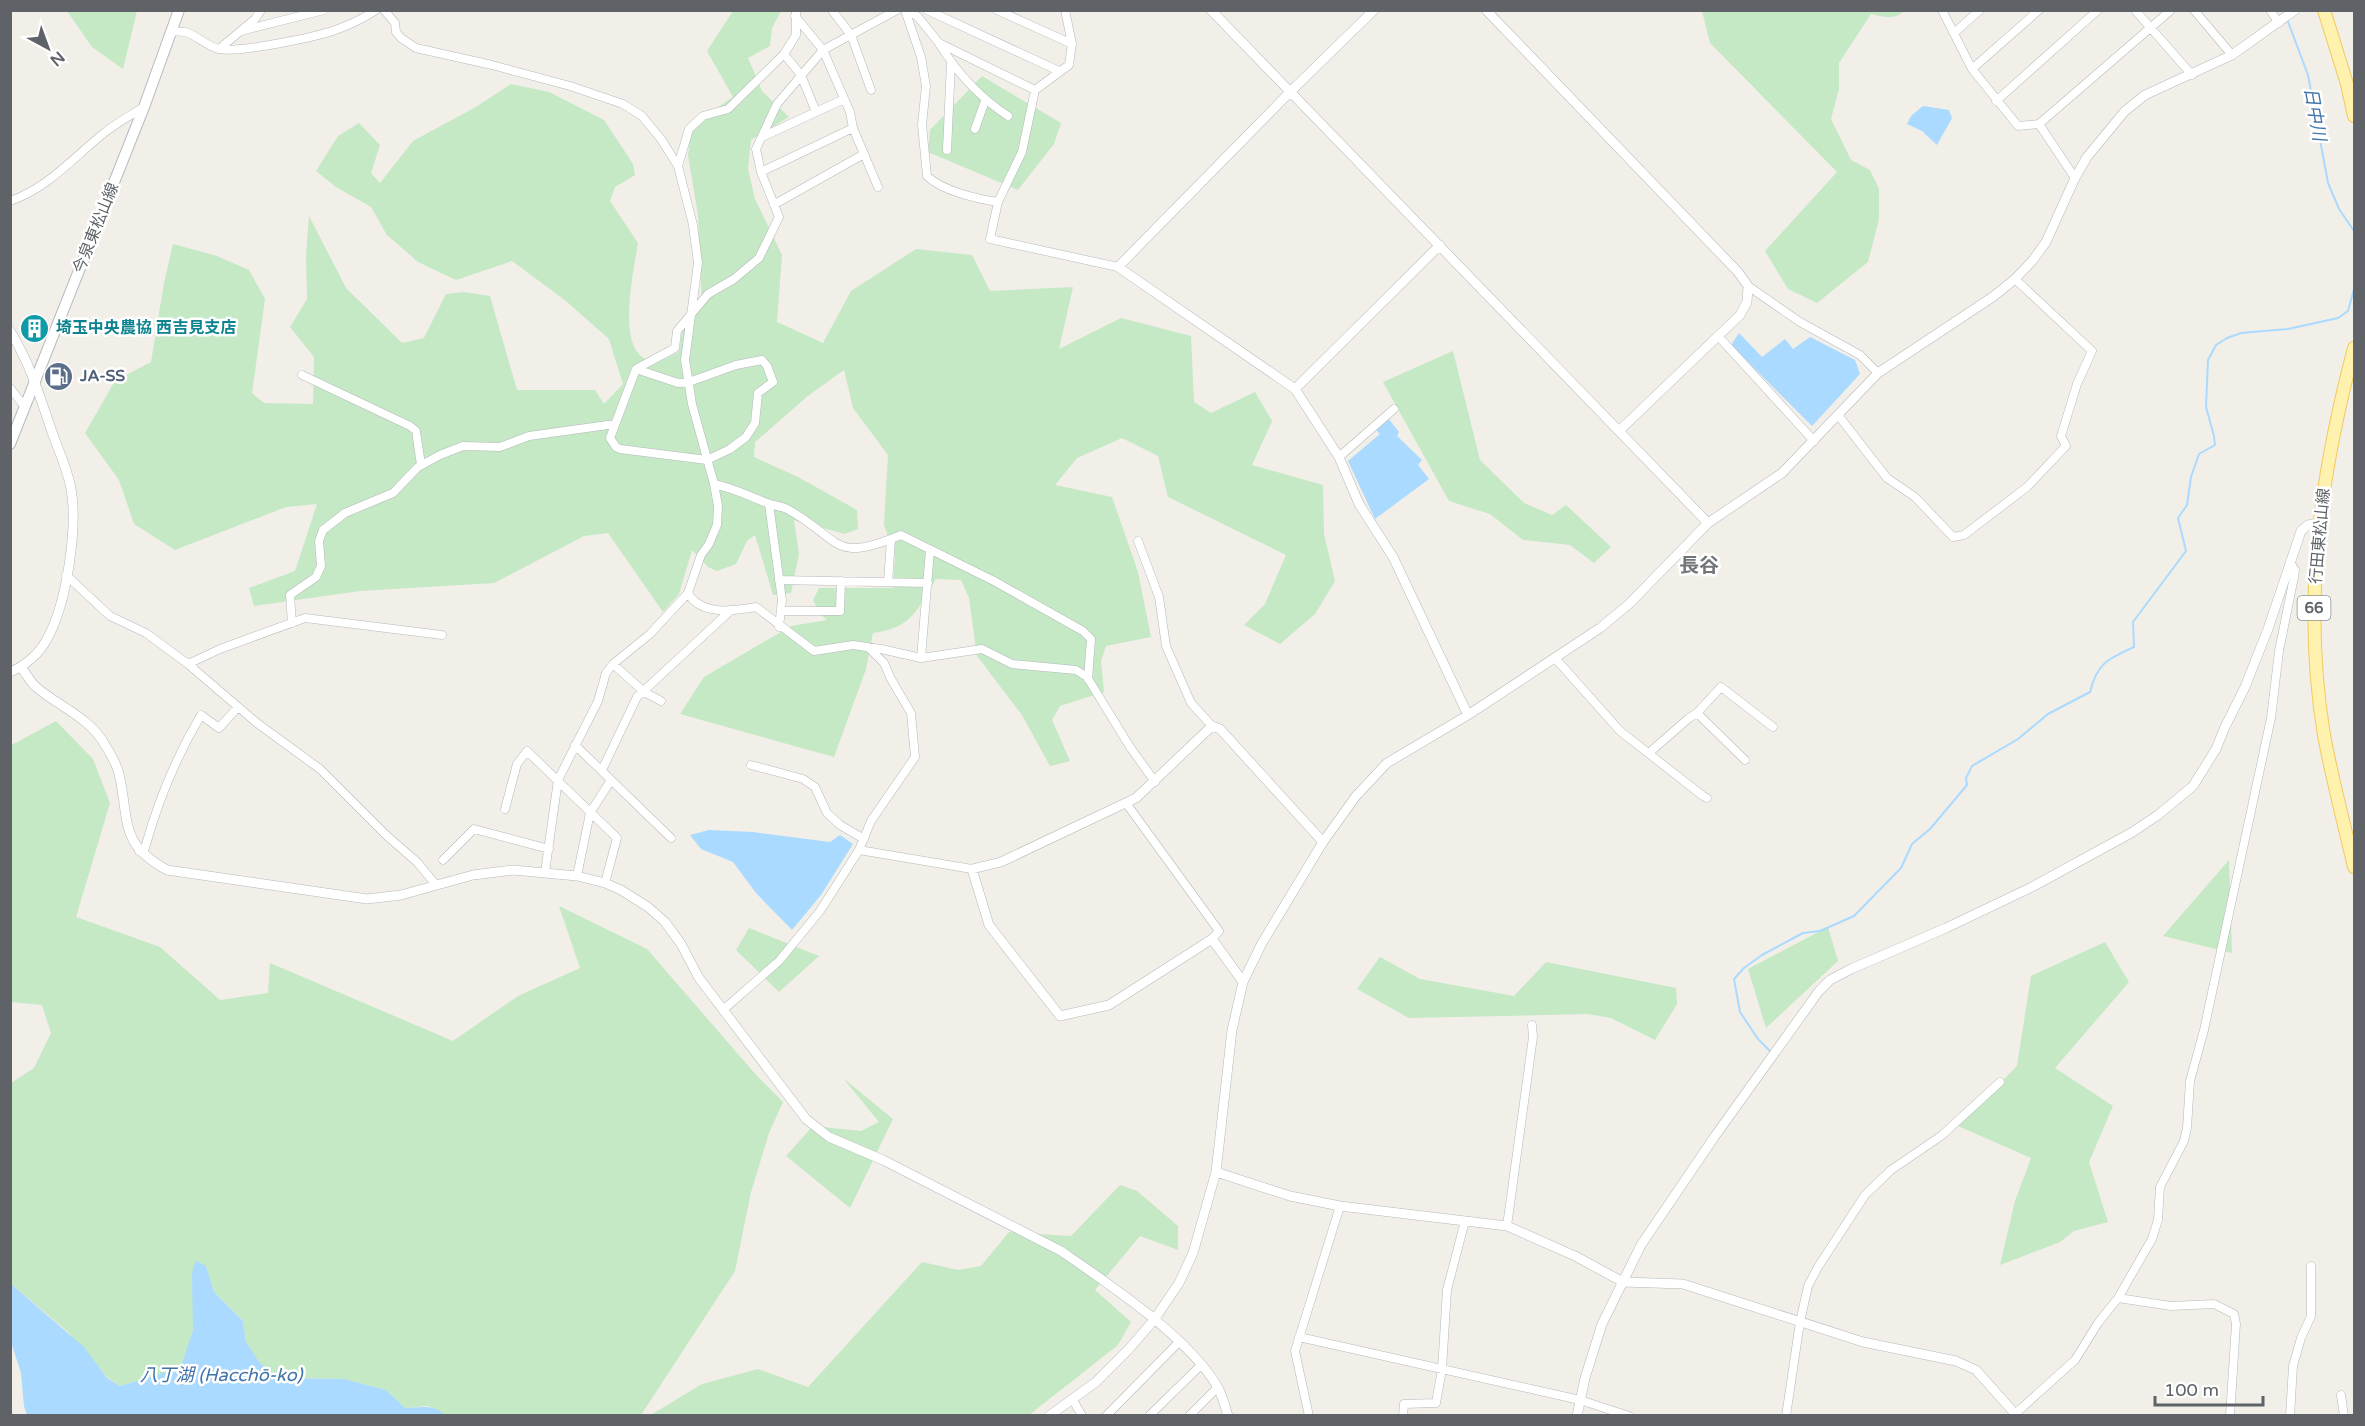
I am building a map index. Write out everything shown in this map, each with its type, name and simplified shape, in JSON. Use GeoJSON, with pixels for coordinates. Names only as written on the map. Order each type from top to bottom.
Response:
{"type":"FeatureCollection","features":[{"type":"Feature","properties":{"kind":"main road","name":"今泉東松山線"},"geometry":{"type":"LineString","coordinates":[[12,437],[144,107],[179,10]]}},
{"type":"Feature","properties":{"kind":"main road"},"geometry":{"type":"LineString","coordinates":[[2324,10],[2355,116]]}},
{"type":"Feature","properties":{"kind":"main road","name":"行田東松山線"},"geometry":{"type":"LineString","coordinates":[[2355,348],[2329,453],[2318,523],[2314,601],[2318,689],[2332,778],[2355,867]]}},
{"type":"Feature","properties":{"kind":"street"},"geometry":{"type":"LineString","coordinates":[[219,49],[255,19],[261,10]]}},
{"type":"Feature","properties":{"kind":"street"},"geometry":{"type":"LineString","coordinates":[[241,31],[324,10]]}},
{"type":"Feature","properties":{"kind":"street"},"geometry":{"type":"LineString","coordinates":[[384,10],[395,23],[396,32],[401,38],[416,48],[570,86],[623,104],[642,116],[661,139],[678,166],[693,225],[698,263],[685,360],[688,382],[714,484],[718,506],[717,525],[709,544],[701,555],[688,593],[650,634],[613,664],[606,673],[598,701],[558,780],[545,872]]}},
{"type":"Feature","properties":{"kind":"street"},"geometry":{"type":"LineString","coordinates":[[832,10],[851,35],[871,90]]}},
{"type":"Feature","properties":{"kind":"street"},"geometry":{"type":"LineString","coordinates":[[636,369],[678,383],[688,382],[736,365],[762,360],[773,382],[758,393],[755,423],[746,437],[730,449],[707,460],[616,447],[610,438],[636,369],[675,348],[677,331],[708,294],[734,279],[759,258],[779,217],[761,172],[756,149],[777,104],[823,50],[897,10]]}},
{"type":"Feature","properties":{"kind":"street"},"geometry":{"type":"LineString","coordinates":[[907,10],[918,17],[939,43],[951,63],[985,101],[1008,116]]}},
{"type":"Feature","properties":{"kind":"street"},"geometry":{"type":"LineString","coordinates":[[907,10],[921,57],[926,86],[922,125],[927,176],[961,194],[998,202]]}},
{"type":"Feature","properties":{"kind":"street"},"geometry":{"type":"LineString","coordinates":[[927,10],[1059,71]]}},
{"type":"Feature","properties":{"kind":"street"},"geometry":{"type":"LineString","coordinates":[[997,10],[1072,44]]}},
{"type":"Feature","properties":{"kind":"street"},"geometry":{"type":"LineString","coordinates":[[1065,10],[1072,44],[1069,65],[1035,90],[1022,152],[998,202],[990,239],[1118,267],[1295,389],[1339,457],[1359,504],[1393,557],[1468,715]]}},
{"type":"Feature","properties":{"kind":"street"},"geometry":{"type":"LineString","coordinates":[[1211,10],[1708,523]]}},
{"type":"Feature","properties":{"kind":"street"},"geometry":{"type":"LineString","coordinates":[[1118,267],[1374,10]]}},
{"type":"Feature","properties":{"kind":"street"},"geometry":{"type":"LineString","coordinates":[[1486,10],[1692,222],[1748,286],[1800,322],[1860,355],[1878,373]]}},
{"type":"Feature","properties":{"kind":"street"},"geometry":{"type":"LineString","coordinates":[[1942,10],[1972,69],[2018,126],[2039,124],[2170,10]]}},
{"type":"Feature","properties":{"kind":"street"},"geometry":{"type":"LineString","coordinates":[[1954,33],[1980,10]]}},
{"type":"Feature","properties":{"kind":"street"},"geometry":{"type":"LineString","coordinates":[[1972,69],[2039,10]]}},
{"type":"Feature","properties":{"kind":"street"},"geometry":{"type":"LineString","coordinates":[[1996,101],[2098,10]]}},
{"type":"Feature","properties":{"kind":"street"},"geometry":{"type":"LineString","coordinates":[[2135,10],[2192,75]]}},
{"type":"Feature","properties":{"kind":"street"},"geometry":{"type":"LineString","coordinates":[[2194,10],[2232,55]]}},
{"type":"Feature","properties":{"kind":"street"},"geometry":{"type":"LineString","coordinates":[[2270,10],[2279,23]]}},
{"type":"Feature","properties":{"kind":"street"},"geometry":{"type":"LineString","coordinates":[[171,31],[186,32],[219,49],[264,45],[336,30],[366,18],[374,11]]}},
{"type":"Feature","properties":{"kind":"street"},"geometry":{"type":"LineString","coordinates":[[1049,1416],[1095,1382],[1128,1350],[1154,1320],[1179,1283],[1193,1253],[1216,1172],[1232,1030],[1243,982],[1262,943],[1323,842],[1356,796],[1381,768],[1468,715],[1600,628],[1629,604],[1708,523],[1782,473],[1878,373],[1994,296],[2015,279],[2046,242],[2075,178],[2093,149],[2124,111],[2145,95],[2232,55],[2295,11]]}},
{"type":"Feature","properties":{"kind":"street"},"geometry":{"type":"LineString","coordinates":[[678,166],[689,129],[702,116],[728,109],[784,54],[796,35],[796,13]]}},
{"type":"Feature","properties":{"kind":"street"},"geometry":{"type":"LineString","coordinates":[[796,13],[823,50],[878,187]]}},
{"type":"Feature","properties":{"kind":"street"},"geometry":{"type":"LineString","coordinates":[[939,43],[1035,90]]}},
{"type":"Feature","properties":{"kind":"street"},"geometry":{"type":"LineString","coordinates":[[784,54],[801,75],[816,112]]}},
{"type":"Feature","properties":{"kind":"street"},"geometry":{"type":"LineString","coordinates":[[947,150],[951,63]]}},
{"type":"Feature","properties":{"kind":"street"},"geometry":{"type":"LineString","coordinates":[[762,137],[844,99]]}},
{"type":"Feature","properties":{"kind":"street"},"geometry":{"type":"LineString","coordinates":[[975,129],[985,101]]}},
{"type":"Feature","properties":{"kind":"street"},"geometry":{"type":"LineString","coordinates":[[10,201],[23,197],[48,182],[107,130],[144,107]]}},
{"type":"Feature","properties":{"kind":"street"},"geometry":{"type":"LineString","coordinates":[[2039,124],[2075,178]]}},
{"type":"Feature","properties":{"kind":"street"},"geometry":{"type":"LineString","coordinates":[[761,172],[853,128]]}},
{"type":"Feature","properties":{"kind":"street"},"geometry":{"type":"LineString","coordinates":[[775,204],[864,154]]}},
{"type":"Feature","properties":{"kind":"street"},"geometry":{"type":"LineString","coordinates":[[1295,389],[1440,245]]}},
{"type":"Feature","properties":{"kind":"street"},"geometry":{"type":"LineString","coordinates":[[1838,415],[1887,478],[1915,497],[1953,537],[1964,535],[2027,487],[2066,446],[2061,436],[2077,384],[2092,351],[2015,279]]}},
{"type":"Feature","properties":{"kind":"street"},"geometry":{"type":"LineString","coordinates":[[1620,430],[1740,315],[1747,302],[1748,286]]}},
{"type":"Feature","properties":{"kind":"street"},"geometry":{"type":"LineString","coordinates":[[10,331],[26,357],[70,485],[73,530],[59,611],[46,642],[22,668],[10,672]]}},
{"type":"Feature","properties":{"kind":"street"},"geometry":{"type":"LineString","coordinates":[[1719,337],[1814,441]]}},
{"type":"Feature","properties":{"kind":"street"},"geometry":{"type":"LineString","coordinates":[[302,375],[410,426],[416,431],[421,465]]}},
{"type":"Feature","properties":{"kind":"street"},"geometry":{"type":"LineString","coordinates":[[10,388],[25,407]]}},
{"type":"Feature","properties":{"kind":"street"},"geometry":{"type":"LineString","coordinates":[[1339,457],[1394,408]]}},
{"type":"Feature","properties":{"kind":"street"},"geometry":{"type":"LineString","coordinates":[[292,623],[290,595],[316,577],[321,567],[319,541],[323,530],[345,513],[393,493],[421,465],[463,446],[500,447],[529,436],[615,424]]}},
{"type":"Feature","properties":{"kind":"street"},"geometry":{"type":"LineString","coordinates":[[714,484],[732,488],[769,504],[788,509],[835,544],[849,549],[860,549],[901,535],[994,581],[1083,631],[1091,639],[1088,679]]}},
{"type":"Feature","properties":{"kind":"street"},"geometry":{"type":"LineString","coordinates":[[769,504],[782,600],[779,627]]}},
{"type":"Feature","properties":{"kind":"street"},"geometry":{"type":"LineString","coordinates":[[1577,1416],[1602,1324],[1641,1245],[1806,1009],[1830,980],[2032,887],[2131,833],[2193,786],[2216,750],[2245,687],[2268,629],[2301,531],[2308,525],[2318,523]]}},
{"type":"Feature","properties":{"kind":"street"},"geometry":{"type":"LineString","coordinates":[[888,582],[891,539]]}},
{"type":"Feature","properties":{"kind":"street"},"geometry":{"type":"LineString","coordinates":[[1137,541],[1159,597],[1166,646],[1191,703],[1212,726],[1220,729],[1323,842]]}},
{"type":"Feature","properties":{"kind":"street"},"geometry":{"type":"LineString","coordinates":[[921,658],[930,550]]}},
{"type":"Feature","properties":{"kind":"street"},"geometry":{"type":"LineString","coordinates":[[1216,1172],[1290,1196],[1340,1206],[1507,1226],[1575,1256],[1623,1282],[1683,1284],[1863,1342],[1956,1361],[1976,1370],[1988,1381],[2013,1414],[2075,1360],[2098,1323],[2118,1298],[2152,1239],[2158,1220],[2160,1187],[2184,1142],[2190,1081],[2204,1030],[2271,718],[2279,651],[2295,570],[2290,562]]}},
{"type":"Feature","properties":{"kind":"street"},"geometry":{"type":"LineString","coordinates":[[66,575],[110,616],[146,633],[320,769],[386,835],[417,862],[436,885]]}},
{"type":"Feature","properties":{"kind":"street"},"geometry":{"type":"LineString","coordinates":[[780,580],[928,583]]}},
{"type":"Feature","properties":{"kind":"street"},"geometry":{"type":"LineString","coordinates":[[781,611],[840,611],[841,581]]}},
{"type":"Feature","properties":{"kind":"street"},"geometry":{"type":"LineString","coordinates":[[688,593],[694,603],[729,612],[756,607],[779,627],[814,651],[853,645],[921,658],[982,649],[1012,664],[1076,670],[1088,679],[1130,747],[1155,782]]}},
{"type":"Feature","properties":{"kind":"street"},"geometry":{"type":"LineString","coordinates":[[602,770],[637,697],[729,612]]}},
{"type":"Feature","properties":{"kind":"street"},"geometry":{"type":"LineString","coordinates":[[188,664],[220,649],[305,618],[442,635]]}},
{"type":"Feature","properties":{"kind":"street"},"geometry":{"type":"LineString","coordinates":[[723,1010],[779,961],[820,911],[859,850],[871,821],[915,757],[911,713],[884,663],[868,647]]}},
{"type":"Feature","properties":{"kind":"street"},"geometry":{"type":"LineString","coordinates":[[1555,658],[1620,731],[1707,798]]}},
{"type":"Feature","properties":{"kind":"street"},"geometry":{"type":"LineString","coordinates":[[613,664],[644,692],[661,701]]}},
{"type":"Feature","properties":{"kind":"street"},"geometry":{"type":"LineString","coordinates":[[22,668],[34,686],[77,715],[104,741],[119,772],[129,835],[139,851],[152,862],[167,870],[367,899],[401,895],[473,875],[513,870],[577,876],[605,883],[621,890],[648,907],[664,922],[681,944],[699,978],[806,1119],[829,1137],[882,1160],[1061,1251],[1180,1341],[1218,1387],[1228,1416]]}},
{"type":"Feature","properties":{"kind":"street"},"geometry":{"type":"LineString","coordinates":[[1650,752],[1697,713],[1721,687],[1773,728]]}},
{"type":"Feature","properties":{"kind":"street"},"geometry":{"type":"LineString","coordinates":[[139,851],[145,848],[155,812],[180,751],[201,715],[219,728],[238,707]]}},
{"type":"Feature","properties":{"kind":"street"},"geometry":{"type":"LineString","coordinates":[[1697,713],[1745,760]]}},
{"type":"Feature","properties":{"kind":"street"},"geometry":{"type":"LineString","coordinates":[[859,850],[972,869],[1002,862],[1136,798],[1212,726]]}},
{"type":"Feature","properties":{"kind":"street"},"geometry":{"type":"LineString","coordinates":[[575,745],[671,838]]}},
{"type":"Feature","properties":{"kind":"street"},"geometry":{"type":"LineString","coordinates":[[505,809],[517,764],[527,751],[617,838],[605,883]]}},
{"type":"Feature","properties":{"kind":"street"},"geometry":{"type":"LineString","coordinates":[[751,765],[803,779],[814,787],[827,813],[840,825],[864,839]]}},
{"type":"Feature","properties":{"kind":"street"},"geometry":{"type":"LineString","coordinates":[[577,876],[590,813],[611,780]]}},
{"type":"Feature","properties":{"kind":"street"},"geometry":{"type":"LineString","coordinates":[[972,869],[989,924],[1060,1016],[1109,1005],[1212,939],[1219,931],[1126,803]]}},
{"type":"Feature","properties":{"kind":"street"},"geometry":{"type":"LineString","coordinates":[[443,860],[474,829],[549,849]]}},
{"type":"Feature","properties":{"kind":"street"},"geometry":{"type":"LineString","coordinates":[[1212,939],[1243,982]]}},
{"type":"Feature","properties":{"kind":"street"},"geometry":{"type":"LineString","coordinates":[[1507,1226],[1533,1037],[1532,1025]]}},
{"type":"Feature","properties":{"kind":"street"},"geometry":{"type":"LineString","coordinates":[[1786,1416],[1800,1322],[1808,1286],[1818,1266],[1865,1195],[1891,1170],[1941,1136],[2000,1082]]}},
{"type":"Feature","properties":{"kind":"street"},"geometry":{"type":"LineString","coordinates":[[1309,1416],[1295,1351],[1322,1271],[1340,1206]]}},
{"type":"Feature","properties":{"kind":"street"},"geometry":{"type":"LineString","coordinates":[[1403,1416],[1404,1404],[1436,1403],[1442,1369],[1448,1290],[1466,1221]]}},
{"type":"Feature","properties":{"kind":"street"},"geometry":{"type":"LineString","coordinates":[[2290,1416],[2293,1366],[2301,1338],[2311,1316],[2311,1266]]}},
{"type":"Feature","properties":{"kind":"street"},"geometry":{"type":"LineString","coordinates":[[2118,1298],[2171,1305],[2214,1304],[2234,1314],[2236,1324],[2230,1416]]}},
{"type":"Feature","properties":{"kind":"street"},"geometry":{"type":"LineString","coordinates":[[1299,1337],[1581,1400],[1629,1416]]}},
{"type":"Feature","properties":{"kind":"street"},"geometry":{"type":"LineString","coordinates":[[1106,1416],[1180,1341]]}},
{"type":"Feature","properties":{"kind":"street"},"geometry":{"type":"LineString","coordinates":[[1149,1416],[1202,1365]]}},
{"type":"Feature","properties":{"kind":"street"},"geometry":{"type":"LineString","coordinates":[[1189,1416],[1218,1387]]}},
{"type":"Feature","properties":{"kind":"street"},"geometry":{"type":"LineString","coordinates":[[2341,1395],[2344,1416]]}},
{"type":"Feature","properties":{"kind":"street"},"geometry":{"type":"LineString","coordinates":[[1073,1400],[1082,1416]]}},
{"type":"Feature","properties":{"kind":"green space"},"geometry":{"type":"Polygon","coordinates":[[[67,11],[137,11],[123,69],[92,47],[67,11]]]}},
{"type":"Feature","properties":{"kind":"green space"},"geometry":{"type":"Polygon","coordinates":[[[733,11],[781,11],[772,28],[770,46],[748,58],[762,91],[789,117],[751,140],[748,169],[755,199],[782,255],[777,322],[823,343],[851,291],[916,249],[972,255],[990,291],[1073,287],[1059,349],[1121,318],[1191,336],[1194,402],[1211,413],[1255,392],[1272,421],[1252,465],[1323,485],[1324,534],[1335,581],[1315,614],[1280,644],[1244,625],[1265,604],[1286,555],[1168,497],[1158,456],[1122,438],[1077,458],[1055,485],[1112,497],[1138,572],[1151,637],[1106,646],[1101,661],[1104,692],[1060,706],[1052,720],[1070,761],[1050,766],[1022,715],[977,656],[969,598],[961,580],[936,579],[918,608],[905,622],[886,631],[873,633],[866,669],[834,757],[680,714],[704,677],[791,626],[827,620],[820,614],[813,600],[819,588],[893,588],[895,555],[884,525],[888,455],[853,408],[844,370],[809,395],[755,442],[754,457],[798,477],[857,510],[858,529],[845,534],[794,520],[799,554],[791,593],[773,595],[755,535],[747,541],[736,564],[717,571],[708,567],[692,550],[679,594],[663,612],[608,533],[584,536],[494,583],[360,591],[254,606],[249,588],[295,571],[317,504],[286,507],[175,550],[134,524],[119,480],[85,433],[115,381],[151,362],[173,244],[217,256],[249,270],[265,299],[252,393],[264,403],[313,404],[314,357],[290,327],[307,299],[306,255],[309,216],[346,288],[402,343],[424,338],[446,294],[464,292],[490,296],[517,390],[595,390],[604,404],[623,384],[609,339],[566,301],[512,261],[456,280],[418,262],[387,235],[371,207],[336,187],[316,171],[338,136],[359,123],[380,145],[371,173],[380,183],[413,141],[474,108],[511,84],[549,92],[604,120],[633,164],[635,175],[615,187],[610,201],[638,243],[631,283],[629,315],[633,343],[638,353],[653,365],[679,352],[683,324],[702,308],[698,215],[688,155],[692,125],[733,97],[707,51],[733,11]]]}},
{"type":"Feature","properties":{"kind":"green space"},"geometry":{"type":"Polygon","coordinates":[[[1702,11],[1904,11],[1893,17],[1871,14],[1839,63],[1839,89],[1831,119],[1851,160],[1870,170],[1879,189],[1879,219],[1868,262],[1817,303],[1788,289],[1765,251],[1837,172],[1710,43],[1702,11]]]}},
{"type":"Feature","properties":{"kind":"green space"},"geometry":{"type":"Polygon","coordinates":[[[982,76],[1061,123],[1054,144],[1018,190],[928,152],[930,130],[982,76]]]}},
{"type":"Feature","properties":{"kind":"green space"},"geometry":{"type":"Polygon","coordinates":[[[1453,351],[1480,460],[1524,503],[1552,515],[1566,505],[1611,547],[1594,563],[1570,545],[1523,540],[1490,514],[1449,501],[1383,382],[1453,351]]]}},
{"type":"Feature","properties":{"kind":"green space"},"geometry":{"type":"Polygon","coordinates":[[[56,721],[93,759],[110,803],[76,917],[160,947],[220,1000],[268,993],[270,963],[453,1041],[518,996],[580,968],[559,906],[647,949],[757,1076],[783,1102],[769,1133],[751,1192],[735,1271],[641,1415],[442,1415],[428,1406],[405,1408],[386,1390],[344,1379],[282,1378],[260,1363],[246,1342],[243,1321],[214,1292],[206,1266],[192,1276],[194,1311],[192,1337],[185,1359],[173,1370],[120,1386],[108,1378],[67,1331],[11,1284],[11,1083],[34,1068],[51,1033],[42,1005],[11,1002],[10,746],[56,721]]]}},
{"type":"Feature","properties":{"kind":"green space"},"geometry":{"type":"Polygon","coordinates":[[[2229,860],[2232,953],[2163,936],[2229,860]]]}},
{"type":"Feature","properties":{"kind":"green space"},"geometry":{"type":"Polygon","coordinates":[[[1828,927],[1838,961],[1766,1028],[1748,969],[1828,927]]]}},
{"type":"Feature","properties":{"kind":"green space"},"geometry":{"type":"Polygon","coordinates":[[[749,928],[819,956],[779,992],[736,950],[749,928]]]}},
{"type":"Feature","properties":{"kind":"green space"},"geometry":{"type":"Polygon","coordinates":[[[2105,942],[2129,982],[2055,1068],[2113,1106],[2089,1162],[2108,1222],[2074,1231],[2060,1242],[2000,1265],[2015,1201],[2031,1158],[1958,1126],[2017,1066],[2031,976],[2105,942]]]}},
{"type":"Feature","properties":{"kind":"green space"},"geometry":{"type":"Polygon","coordinates":[[[1380,957],[1420,979],[1514,996],[1546,962],[1676,988],[1677,1004],[1655,1040],[1611,1018],[1588,1014],[1409,1018],[1357,989],[1380,957]]]}},
{"type":"Feature","properties":{"kind":"green space"},"geometry":{"type":"Polygon","coordinates":[[[843,1078],[893,1119],[850,1208],[786,1156],[813,1126],[861,1131],[879,1122],[843,1078]]]}},
{"type":"Feature","properties":{"kind":"green space"},"geometry":{"type":"Polygon","coordinates":[[[1120,1185],[1137,1191],[1178,1226],[1178,1250],[1140,1236],[1095,1290],[1131,1322],[1118,1345],[1029,1415],[649,1416],[702,1384],[758,1369],[808,1387],[922,1262],[958,1270],[981,1266],[1009,1232],[1071,1236],[1120,1185]]]}},
{"type":"Feature","properties":{"kind":"water"},"geometry":{"type":"Polygon","coordinates":[[[1923,106],[1949,110],[1952,118],[1937,145],[1922,131],[1907,124],[1911,116],[1923,106]]]}},
{"type":"Feature","properties":{"kind":"water"},"geometry":{"type":"Polygon","coordinates":[[[1739,333],[1762,357],[1785,339],[1793,349],[1810,337],[1855,360],[1860,374],[1812,426],[1731,345],[1739,333]]]}},
{"type":"Feature","properties":{"kind":"water"},"geometry":{"type":"Polygon","coordinates":[[[1387,417],[1399,432],[1397,436],[1422,460],[1418,465],[1429,479],[1375,519],[1348,461],[1380,434],[1375,429],[1387,417]]]}},
{"type":"Feature","properties":{"kind":"water"},"geometry":{"type":"Polygon","coordinates":[[[709,830],[753,832],[830,842],[840,835],[853,844],[821,895],[792,930],[756,893],[733,862],[701,849],[690,835],[709,830]]]}},
{"type":"Feature","properties":{"kind":"water","name":"八丁湖 (Hacchō-ko)"},"geometry":{"type":"Polygon","coordinates":[[[196,1261],[206,1266],[214,1292],[243,1321],[246,1342],[260,1363],[270,1371],[282,1378],[344,1379],[386,1390],[405,1408],[431,1408],[444,1415],[27,1415],[21,1373],[11,1342],[11,1284],[84,1347],[107,1378],[120,1386],[176,1369],[183,1361],[193,1330],[192,1276],[196,1261]]]}},
{"type":"Feature","properties":{"kind":"waterway","name":"日中川"},"geometry":{"type":"LineString","coordinates":[[2287,19],[2308,75],[2328,183],[2339,209],[2354,231]]}},
{"type":"Feature","properties":{"kind":"waterway"},"geometry":{"type":"LineString","coordinates":[[1770,1051],[1758,1039],[1740,1012],[1734,979],[1744,968],[1762,955],[1803,933],[1820,931],[1854,916],[1901,868],[1912,844],[1930,829],[1967,785],[1966,778],[1972,766],[2018,739],[2048,714],[2090,692],[2100,668],[2110,659],[2134,647],[2133,622],[2186,551],[2178,518],[2187,505],[2191,477],[2199,454],[2215,445],[2206,407],[2208,360],[2216,345],[2241,333],[2288,329],[2338,318],[2348,311],[2354,289]]}},
{"type":"Feature","properties":{"kind":"place","name":"埼玉中央農協 西吉見支店"},"geometry":{"type":"Point","coordinates":[35,328]}},
{"type":"Feature","properties":{"kind":"place","name":"JA-SS"},"geometry":{"type":"Point","coordinates":[59,376]}},
{"type":"Feature","properties":{"kind":"district","name":"長谷"},"geometry":{"type":"Point","coordinates":[1699,566]}}]}
